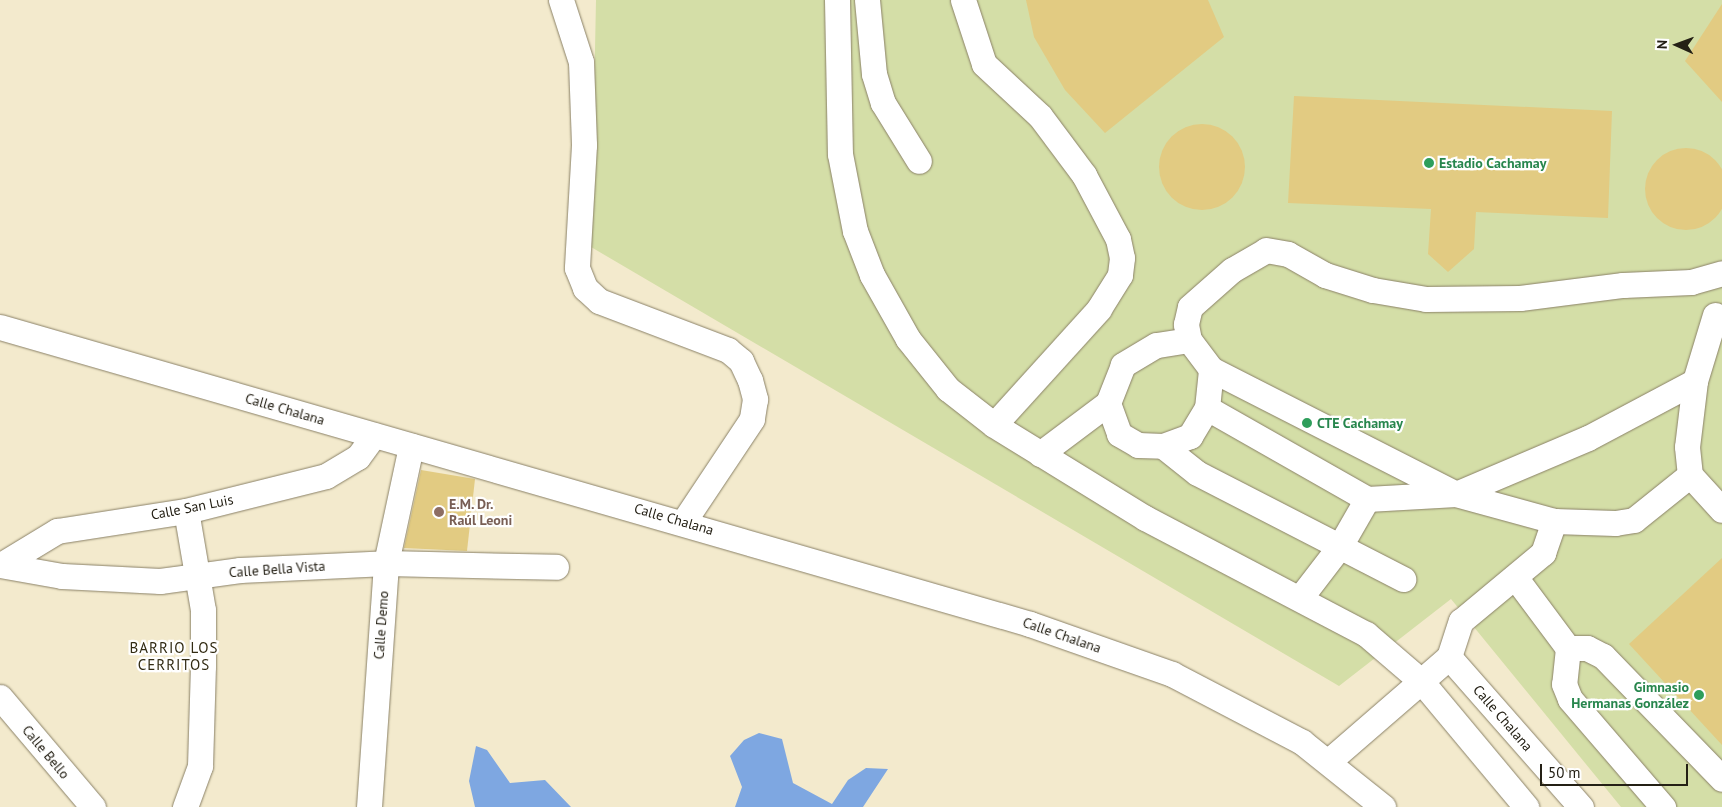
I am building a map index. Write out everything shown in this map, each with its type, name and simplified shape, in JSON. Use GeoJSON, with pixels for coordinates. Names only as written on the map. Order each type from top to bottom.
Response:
{"type":"FeatureCollection","features":[{"type":"Feature","properties":{"kind":"street"},"geometry":{"type":"LineString","coordinates":[[561,0],[581,62],[584,145],[577,268],[585,288],[599,301],[728,350],[741,361],[750,380],[754,399],[752,419],[684,521]]}},
{"type":"Feature","properties":{"kind":"street"},"geometry":{"type":"LineString","coordinates":[[837,0],[840,154],[855,231],[872,275],[908,339],[948,389],[994,424],[1145,518],[1366,634],[1422,682],[1526,807]]}},
{"type":"Feature","properties":{"kind":"street"},"geometry":{"type":"LineString","coordinates":[[867,0],[874,74],[883,103],[919,161]]}},
{"type":"Feature","properties":{"kind":"street"},"geometry":{"type":"LineString","coordinates":[[963,0],[984,64],[1040,116],[1084,176],[1118,239],[1122,258],[1120,275],[1099,309],[994,424]]}},
{"type":"Feature","properties":{"kind":"street"},"geometry":{"type":"LineString","coordinates":[[1690,475],[1634,520],[1554,521],[1456,494],[1211,369],[1189,340],[1190,307],[1232,270],[1266,250],[1288,254],[1325,275],[1365,288],[1426,299],[1520,298],[1623,285],[1691,282],[1722,273]]}},
{"type":"Feature","properties":{"kind":"street"},"geometry":{"type":"LineString","coordinates":[[1715,315],[1696,381],[1689,415],[1690,475],[1722,510]]}},
{"type":"Feature","properties":{"kind":"street","name":"Calle Chalana"},"geometry":{"type":"LineString","coordinates":[[0,327],[411,446],[684,521],[1030,624],[1172,674],[1330,760],[1383,807]]}},
{"type":"Feature","properties":{"kind":"street"},"geometry":{"type":"LineString","coordinates":[[1040,454],[1108,403],[1122,364],[1137,353],[1189,340]]}},
{"type":"Feature","properties":{"kind":"street"},"geometry":{"type":"LineString","coordinates":[[1108,403],[1119,434],[1138,445],[1163,446],[1190,436],[1207,408],[1211,369]]}},
{"type":"Feature","properties":{"kind":"street"},"geometry":{"type":"LineString","coordinates":[[1207,408],[1367,500],[1456,494],[1588,438],[1696,381]]}},
{"type":"Feature","properties":{"kind":"street","name":"Calle San Luis"},"geometry":{"type":"LineString","coordinates":[[1,565],[57,531],[186,511],[326,476],[358,457],[374,435]]}},
{"type":"Feature","properties":{"kind":"street","name":"Calle Demo"},"geometry":{"type":"LineString","coordinates":[[369,807],[386,563],[411,446]]}},
{"type":"Feature","properties":{"kind":"street"},"geometry":{"type":"LineString","coordinates":[[1163,446],[1197,473],[1403,579]]}},
{"type":"Feature","properties":{"kind":"street"},"geometry":{"type":"LineString","coordinates":[[1300,598],[1340,546],[1367,500]]}},
{"type":"Feature","properties":{"kind":"street"},"geometry":{"type":"LineString","coordinates":[[185,807],[200,766],[203,610],[186,511]]}},
{"type":"Feature","properties":{"kind":"street"},"geometry":{"type":"LineString","coordinates":[[1330,760],[1449,657],[1461,621],[1543,553],[1554,521]]}},
{"type":"Feature","properties":{"kind":"street","name":"Calle Bella Vista"},"geometry":{"type":"LineString","coordinates":[[1,565],[62,576],[160,580],[386,563],[556,567]]}},
{"type":"Feature","properties":{"kind":"street"},"geometry":{"type":"LineString","coordinates":[[1515,577],[1568,648],[1564,684],[1570,700],[1663,807]]}},
{"type":"Feature","properties":{"kind":"street"},"geometry":{"type":"LineString","coordinates":[[1568,648],[1587,648],[1603,656],[1722,779]]}},
{"type":"Feature","properties":{"kind":"street","name":"Calle Chalana"},"geometry":{"type":"LineString","coordinates":[[1449,657],[1581,807]]}},
{"type":"Feature","properties":{"kind":"street","name":"Calle Bello"},"geometry":{"type":"LineString","coordinates":[[0,697],[93,807]]}},
{"type":"Feature","properties":{"kind":"green space","name":"CTE Cachamay"},"geometry":{"type":"Polygon","coordinates":[[[596,0],[1722,0],[1722,807],[1621,807],[1451,599],[1339,686],[591,247],[596,0]]]}},
{"type":"Feature","properties":{"kind":"water"},"geometry":{"type":"Polygon","coordinates":[[[759,733],[782,739],[793,783],[832,804],[848,780],[866,768],[888,769],[863,807],[735,807],[742,787],[730,756],[744,740],[759,733]]]}},
{"type":"Feature","properties":{"kind":"water"},"geometry":{"type":"Polygon","coordinates":[[[476,746],[487,750],[510,783],[545,780],[571,807],[475,807],[469,781],[476,746]]]}},
{"type":"Feature","properties":{"kind":"building"},"geometry":{"type":"Polygon","coordinates":[[[1026,0],[1208,0],[1224,37],[1105,133],[1065,90],[1034,37],[1026,0]]]}},
{"type":"Feature","properties":{"kind":"building"},"geometry":{"type":"Polygon","coordinates":[[[1722,4],[1722,102],[1685,61],[1722,4]]]}},
{"type":"Feature","properties":{"kind":"building"},"geometry":{"type":"Polygon","coordinates":[[[1294,96],[1612,111],[1608,218],[1476,212],[1474,249],[1448,272],[1428,254],[1431,209],[1288,203],[1294,96]]]}},
{"type":"Feature","properties":{"kind":"building"},"geometry":{"type":"Polygon","coordinates":[[[1202,124],[1218,127],[1226,131],[1238,143],[1242,151],[1245,167],[1242,183],[1238,191],[1226,203],[1218,207],[1202,210],[1186,207],[1178,203],[1166,191],[1162,183],[1159,167],[1162,151],[1166,143],[1178,131],[1186,127],[1202,124]]]}},
{"type":"Feature","properties":{"kind":"building"},"geometry":{"type":"Polygon","coordinates":[[[1678,148],[1694,148],[1709,155],[1720,166],[1727,181],[1724,205],[1715,218],[1694,230],[1678,230],[1663,223],[1652,212],[1645,197],[1645,181],[1652,166],[1663,155],[1678,148]]]}},
{"type":"Feature","properties":{"kind":"building","name":"E.M. Dr. Raúl Leoni"},"geometry":{"type":"Polygon","coordinates":[[[421,470],[475,479],[467,551],[404,548],[421,470]]]}},
{"type":"Feature","properties":{"kind":"building","name":"Gimnasio Hermanas González"},"geometry":{"type":"Polygon","coordinates":[[[1722,558],[1722,745],[1629,644],[1722,558]]]}},
{"type":"Feature","properties":{"kind":"place","name":"Estadio Cachamay"},"geometry":{"type":"Point","coordinates":[1429,163]}},
{"type":"Feature","properties":{"kind":"place","name":"CTE Cachamay"},"geometry":{"type":"Point","coordinates":[1307,423]}},
{"type":"Feature","properties":{"kind":"place","name":"E.M. Dr. Raúl Leoni"},"geometry":{"type":"Point","coordinates":[439,512]}},
{"type":"Feature","properties":{"kind":"place","name":"Gimnasio Hermanas González"},"geometry":{"type":"Point","coordinates":[1699,695]}},
{"type":"Feature","properties":{"kind":"district","name":"BARRIO LOS CERRITOS"},"geometry":{"type":"Point","coordinates":[174,656]}}]}
